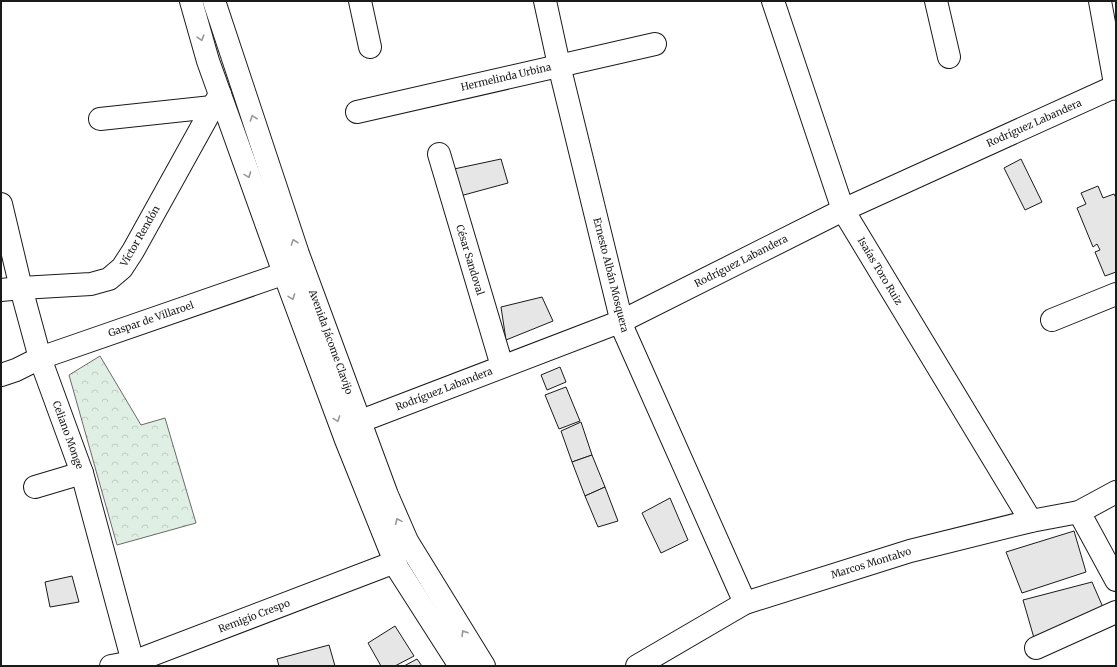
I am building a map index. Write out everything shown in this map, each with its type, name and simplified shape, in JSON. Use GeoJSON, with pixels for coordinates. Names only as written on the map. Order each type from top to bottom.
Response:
{"type":"FeatureCollection","features":[{"type":"Feature","properties":{"kind":"street","name":"Avenida Jácome Clavijo"},"geometry":{"type":"LineString","coordinates":[[191,1],[208,61],[216,100],[361,421],[387,495],[407,541],[484,666]]}},
{"type":"Feature","properties":{"kind":"street","name":"Avenida Jácome Clavijo"},"geometry":{"type":"LineString","coordinates":[[214,1],[346,440],[398,570],[460,666]]}},
{"type":"Feature","properties":{"kind":"street"},"geometry":{"type":"LineString","coordinates":[[360,1],[370,47]]}},
{"type":"Feature","properties":{"kind":"street","name":"Ernesto Albán Mosquera"},"geometry":{"type":"LineString","coordinates":[[545,1],[559,65],[624,331],[745,603]]}},
{"type":"Feature","properties":{"kind":"street","name":"Isaías Toro Ruiz"},"geometry":{"type":"LineString","coordinates":[[773,1],[843,210],[1031,521]]}},
{"type":"Feature","properties":{"kind":"street"},"geometry":{"type":"LineString","coordinates":[[936,1],[949,57]]}},
{"type":"Feature","properties":{"kind":"street"},"geometry":{"type":"LineString","coordinates":[[1100,1],[1116,87]]}},
{"type":"Feature","properties":{"kind":"street","name":"Hermelinda Urbina"},"geometry":{"type":"LineString","coordinates":[[357,112],[655,44]]}},
{"type":"Feature","properties":{"kind":"street","name":"Rodríguez Labandera"},"geometry":{"type":"LineString","coordinates":[[361,421],[622,321],[843,210],[1116,87]]}},
{"type":"Feature","properties":{"kind":"street"},"geometry":{"type":"LineString","coordinates":[[100,119],[216,100]]}},
{"type":"Feature","properties":{"kind":"street","name":"Víctor Rendón"},"geometry":{"type":"LineString","coordinates":[[11,289],[91,284],[109,279],[122,268],[216,100]]}},
{"type":"Feature","properties":{"kind":"street","name":"César Sandoval"},"geometry":{"type":"LineString","coordinates":[[439,154],[502,366]]}},
{"type":"Feature","properties":{"kind":"street","name":"Celiano Monge"},"geometry":{"type":"LineString","coordinates":[[1,204],[11,289],[40,358],[82,473],[134,664]]}},
{"type":"Feature","properties":{"kind":"street","name":"Gaspar de Villaroel"},"geometry":{"type":"LineString","coordinates":[[1,375],[16,370],[40,358],[294,270]]}},
{"type":"Feature","properties":{"kind":"street"},"geometry":{"type":"LineString","coordinates":[[1052,320],[1116,294]]}},
{"type":"Feature","properties":{"kind":"street"},"geometry":{"type":"LineString","coordinates":[[35,487],[82,473]]}},
{"type":"Feature","properties":{"kind":"street","name":"Marcos Montalvo"},"geometry":{"type":"LineString","coordinates":[[637,666],[745,603],[910,550],[1031,521],[1079,512],[1116,492]]}},
{"type":"Feature","properties":{"kind":"street"},"geometry":{"type":"LineString","coordinates":[[1079,512],[1116,580]]}},
{"type":"Feature","properties":{"kind":"street","name":"Remigio Crespo"},"geometry":{"type":"LineString","coordinates":[[111,666],[134,664],[395,562]]}},
{"type":"Feature","properties":{"kind":"street"},"geometry":{"type":"LineString","coordinates":[[1036,648],[1116,612]]}},
{"type":"Feature","properties":{"kind":"green space"},"geometry":{"type":"Polygon","coordinates":[[[100,356],[141,425],[165,418],[196,523],[117,545],[69,375],[100,356]]]}},
{"type":"Feature","properties":{"kind":"building"},"geometry":{"type":"Polygon","coordinates":[[[501,159],[508,183],[460,196],[454,169],[501,159]]]}},
{"type":"Feature","properties":{"kind":"building"},"geometry":{"type":"Polygon","coordinates":[[[1021,159],[1042,202],[1025,210],[1004,168],[1021,159]]]}},
{"type":"Feature","properties":{"kind":"building"},"geometry":{"type":"Polygon","coordinates":[[[1098,186],[1103,198],[1114,194],[1116,198],[1116,272],[1105,276],[1095,252],[1100,250],[1097,244],[1093,247],[1077,208],[1086,204],[1081,193],[1098,186]]]}},
{"type":"Feature","properties":{"kind":"building"},"geometry":{"type":"Polygon","coordinates":[[[542,297],[553,321],[506,340],[501,307],[542,297]]]}},
{"type":"Feature","properties":{"kind":"building"},"geometry":{"type":"Polygon","coordinates":[[[560,367],[566,382],[547,390],[541,375],[560,367]]]}},
{"type":"Feature","properties":{"kind":"building"},"geometry":{"type":"Polygon","coordinates":[[[566,387],[580,421],[559,429],[545,395],[566,387]]]}},
{"type":"Feature","properties":{"kind":"building"},"geometry":{"type":"Polygon","coordinates":[[[581,422],[592,455],[572,462],[561,431],[581,422]]]}},
{"type":"Feature","properties":{"kind":"building"},"geometry":{"type":"Polygon","coordinates":[[[592,455],[605,487],[585,496],[572,462],[592,455]]]}},
{"type":"Feature","properties":{"kind":"building"},"geometry":{"type":"Polygon","coordinates":[[[605,487],[618,521],[598,527],[585,496],[605,487]]]}},
{"type":"Feature","properties":{"kind":"building"},"geometry":{"type":"Polygon","coordinates":[[[670,498],[688,540],[661,553],[642,513],[670,498]]]}},
{"type":"Feature","properties":{"kind":"building"},"geometry":{"type":"Polygon","coordinates":[[[1074,531],[1086,572],[1022,593],[1006,552],[1074,531]]]}},
{"type":"Feature","properties":{"kind":"building"},"geometry":{"type":"Polygon","coordinates":[[[72,576],[79,602],[50,607],[45,582],[72,576]]]}},
{"type":"Feature","properties":{"kind":"building"},"geometry":{"type":"Polygon","coordinates":[[[1092,582],[1105,612],[1034,638],[1023,600],[1092,582]]]}},
{"type":"Feature","properties":{"kind":"building"},"geometry":{"type":"Polygon","coordinates":[[[395,626],[414,656],[395,666],[381,666],[368,643],[395,626]]]}},
{"type":"Feature","properties":{"kind":"building"},"geometry":{"type":"Polygon","coordinates":[[[329,645],[335,666],[279,666],[277,659],[329,645]]]}},
{"type":"Feature","properties":{"kind":"building"},"geometry":{"type":"Polygon","coordinates":[[[417,659],[422,666],[404,666],[417,659]]]}}]}
